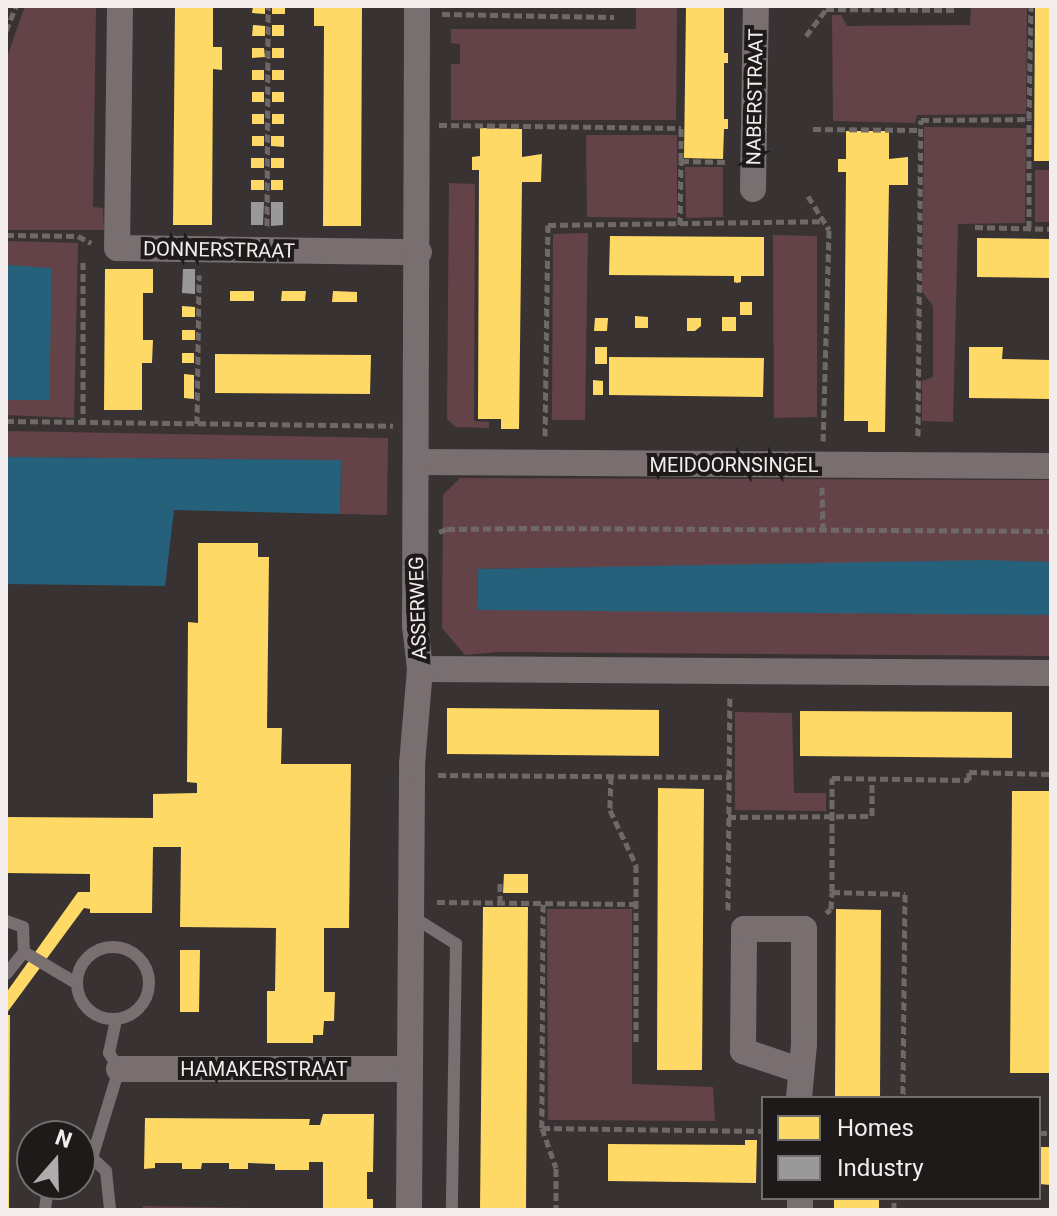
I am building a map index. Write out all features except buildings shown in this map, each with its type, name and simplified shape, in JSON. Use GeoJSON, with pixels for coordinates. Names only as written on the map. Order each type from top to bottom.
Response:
{"type":"FeatureCollection","features":[{"type":"Feature","properties":{"kind":"street","name":"DONNERSTRAAT"},"geometry":{"type":"LineString","coordinates":[[120,6],[117,248],[419,252]]}},
{"type":"Feature","properties":{"kind":"street","name":"NABERSTRAAT"},"geometry":{"type":"LineString","coordinates":[[753,189],[756,6]]}},
{"type":"Feature","properties":{"kind":"street","name":"ASSERWEG"},"geometry":{"type":"LineString","coordinates":[[409,1210],[412,774],[420,669],[415,625],[419,252],[417,10]]}},
{"type":"Feature","properties":{"kind":"street","name":"MEIDOORNSINGEL"},"geometry":{"type":"LineString","coordinates":[[416,462],[1051,466]]}},
{"type":"Feature","properties":{"kind":"street"},"geometry":{"type":"LineString","coordinates":[[420,669],[1051,673]]}},
{"type":"Feature","properties":{"kind":"street"},"geometry":{"type":"LineString","coordinates":[[799,1070],[743,1051],[744,929],[804,929],[804,1044],[799,1070],[799,1096]]}},
{"type":"Feature","properties":{"kind":"street","name":"HAMAKERSTRAAT"},"geometry":{"type":"LineString","coordinates":[[119,1069],[409,1069]]}},
{"type":"Feature","properties":{"kind":"lane"},"geometry":{"type":"LineString","coordinates":[[411,909],[456,944],[452,1210]]}},
{"type":"Feature","properties":{"kind":"lane"},"geometry":{"type":"LineString","coordinates":[[6,921],[23,927],[24,952],[6,974]]}},
{"type":"Feature","properties":{"kind":"lane"},"geometry":{"type":"LineString","coordinates":[[123,949],[137,957],[147,970],[146,995],[132,1014],[116,1020],[101,1018],[88,1010],[79,998],[76,983],[80,967],[99,951],[123,949]]}},
{"type":"Feature","properties":{"kind":"lane"},"geometry":{"type":"LineString","coordinates":[[24,952],[76,983]]}},
{"type":"Feature","properties":{"kind":"lane"},"geometry":{"type":"LineString","coordinates":[[96,1132],[119,1069],[109,1053],[116,1020]]}},
{"type":"Feature","properties":{"kind":"lane"},"geometry":{"type":"LineString","coordinates":[[96,1165],[106,1171],[110,1210]]}},
{"type":"Feature","properties":{"kind":"path"},"geometry":{"type":"LineString","coordinates":[[6,31],[16,6]]}},
{"type":"Feature","properties":{"kind":"path"},"geometry":{"type":"LineString","coordinates":[[266,251],[268,6]]}},
{"type":"Feature","properties":{"kind":"path"},"geometry":{"type":"LineString","coordinates":[[1029,228],[1031,6]]}},
{"type":"Feature","properties":{"kind":"path"},"geometry":{"type":"LineString","coordinates":[[806,36],[826,9],[958,10]]}},
{"type":"Feature","properties":{"kind":"path"},"geometry":{"type":"LineString","coordinates":[[417,10],[614,17]]}},
{"type":"Feature","properties":{"kind":"path"},"geometry":{"type":"LineString","coordinates":[[918,436],[921,120],[1029,119]]}},
{"type":"Feature","properties":{"kind":"path"},"geometry":{"type":"LineString","coordinates":[[418,124],[681,128],[680,225]]}},
{"type":"Feature","properties":{"kind":"path"},"geometry":{"type":"LineString","coordinates":[[813,129],[921,130]]}},
{"type":"Feature","properties":{"kind":"path"},"geometry":{"type":"LineString","coordinates":[[681,161],[754,162]]}},
{"type":"Feature","properties":{"kind":"path"},"geometry":{"type":"LineString","coordinates":[[808,196],[829,230],[823,530]]}},
{"type":"Feature","properties":{"kind":"path"},"geometry":{"type":"LineString","coordinates":[[545,436],[548,225],[823,221]]}},
{"type":"Feature","properties":{"kind":"path"},"geometry":{"type":"LineString","coordinates":[[975,227],[1051,229]]}},
{"type":"Feature","properties":{"kind":"path"},"geometry":{"type":"LineString","coordinates":[[6,235],[78,236],[105,250],[117,248]]}},
{"type":"Feature","properties":{"kind":"path"},"geometry":{"type":"LineString","coordinates":[[197,424],[199,250]]}},
{"type":"Feature","properties":{"kind":"path"},"geometry":{"type":"LineString","coordinates":[[83,262],[83,423]]}},
{"type":"Feature","properties":{"kind":"path"},"geometry":{"type":"LineString","coordinates":[[6,421],[417,426]]}},
{"type":"Feature","properties":{"kind":"path"},"geometry":{"type":"LineString","coordinates":[[416,542],[447,529],[1051,531]]}},
{"type":"Feature","properties":{"kind":"path"},"geometry":{"type":"LineString","coordinates":[[730,671],[728,911],[744,929]]}},
{"type":"Feature","properties":{"kind":"path"},"geometry":{"type":"LineString","coordinates":[[826,913],[831,909],[832,892],[832,778],[969,780],[969,772],[1051,774]]}},
{"type":"Feature","properties":{"kind":"path"},"geometry":{"type":"LineString","coordinates":[[412,774],[729,777]]}},
{"type":"Feature","properties":{"kind":"path"},"geometry":{"type":"LineString","coordinates":[[611,776],[610,810],[636,865],[636,1045]]}},
{"type":"Feature","properties":{"kind":"path"},"geometry":{"type":"LineString","coordinates":[[728,817],[872,816],[872,779]]}},
{"type":"Feature","properties":{"kind":"path"},"geometry":{"type":"LineString","coordinates":[[500,882],[500,904]]}},
{"type":"Feature","properties":{"kind":"path"},"geometry":{"type":"LineString","coordinates":[[832,892],[905,894],[903,1096]]}},
{"type":"Feature","properties":{"kind":"path"},"geometry":{"type":"LineString","coordinates":[[411,909],[500,904],[636,904]]}},
{"type":"Feature","properties":{"kind":"path"},"geometry":{"type":"LineString","coordinates":[[543,904],[542,1128],[556,1168],[556,1210]]}},
{"type":"Feature","properties":{"kind":"path"},"geometry":{"type":"LineString","coordinates":[[542,1128],[761,1131]]}},
{"type":"Feature","properties":{"kind":"shaded area"},"geometry":{"type":"Polygon","coordinates":[[[25,6],[96,6],[93,207],[103,208],[104,230],[6,230],[6,60],[25,6]]]}},
{"type":"Feature","properties":{"kind":"shaded area"},"geometry":{"type":"Polygon","coordinates":[[[636,6],[677,6],[676,120],[451,120],[451,64],[460,64],[460,44],[451,43],[451,29],[636,29],[636,6]]]}},
{"type":"Feature","properties":{"kind":"shaded area"},"geometry":{"type":"Polygon","coordinates":[[[971,6],[1027,6],[1026,114],[917,115],[915,123],[833,121],[832,15],[841,15],[847,26],[970,25],[971,6]]]}},
{"type":"Feature","properties":{"kind":"shaded area"},"geometry":{"type":"Polygon","coordinates":[[[924,127],[1026,128],[1025,223],[958,224],[953,422],[922,421],[922,381],[933,377],[933,306],[922,291],[924,127]]]}},
{"type":"Feature","properties":{"kind":"shaded area"},"geometry":{"type":"Polygon","coordinates":[[[586,135],[677,135],[677,218],[587,217],[586,135]]]}},
{"type":"Feature","properties":{"kind":"shaded area"},"geometry":{"type":"Polygon","coordinates":[[[685,167],[723,167],[723,217],[686,218],[685,167]]]}},
{"type":"Feature","properties":{"kind":"shaded area"},"geometry":{"type":"Polygon","coordinates":[[[1035,170],[1051,170],[1051,222],[1035,222],[1035,170]]]}},
{"type":"Feature","properties":{"kind":"shaded area"},"geometry":{"type":"Polygon","coordinates":[[[449,183],[475,184],[474,421],[489,422],[489,428],[456,427],[447,419],[449,183]]]}},
{"type":"Feature","properties":{"kind":"shaded area"},"geometry":{"type":"Polygon","coordinates":[[[588,233],[585,420],[552,420],[553,234],[588,233]]]}},
{"type":"Feature","properties":{"kind":"shaded area"},"geometry":{"type":"Polygon","coordinates":[[[773,235],[817,236],[817,417],[774,418],[773,235]]]}},
{"type":"Feature","properties":{"kind":"shaded area"},"geometry":{"type":"Polygon","coordinates":[[[6,241],[78,243],[74,418],[6,415],[6,400],[48,400],[52,269],[6,265],[6,241]]]}},
{"type":"Feature","properties":{"kind":"shaded area"},"geometry":{"type":"Polygon","coordinates":[[[6,431],[388,438],[387,515],[340,514],[341,460],[6,457],[6,431]]]}},
{"type":"Feature","properties":{"kind":"shaded area"},"geometry":{"type":"Polygon","coordinates":[[[460,478],[1051,480],[1051,562],[478,569],[477,609],[1051,615],[1051,656],[498,652],[465,655],[442,628],[443,495],[460,478]]]}},
{"type":"Feature","properties":{"kind":"shaded area"},"geometry":{"type":"Polygon","coordinates":[[[735,712],[792,713],[794,793],[826,793],[826,811],[735,810],[735,712]]]}},
{"type":"Feature","properties":{"kind":"shaded area"},"geometry":{"type":"Polygon","coordinates":[[[547,909],[632,909],[632,1084],[713,1087],[715,1121],[548,1120],[547,909]]]}},
{"type":"Feature","properties":{"kind":"shaded area"},"geometry":{"type":"Polygon","coordinates":[[[143,1206],[253,1208],[253,1210],[143,1210],[143,1206]]]}},
{"type":"Feature","properties":{"kind":"water"},"geometry":{"type":"Polygon","coordinates":[[[6,265],[52,268],[49,400],[6,400],[6,265]]]}},
{"type":"Feature","properties":{"kind":"water"},"geometry":{"type":"Polygon","coordinates":[[[6,457],[341,460],[340,514],[174,510],[165,586],[6,584],[6,457]]]}},
{"type":"Feature","properties":{"kind":"water"},"geometry":{"type":"Polygon","coordinates":[[[987,560],[1051,562],[1051,615],[477,610],[478,569],[987,560]]]}}]}
